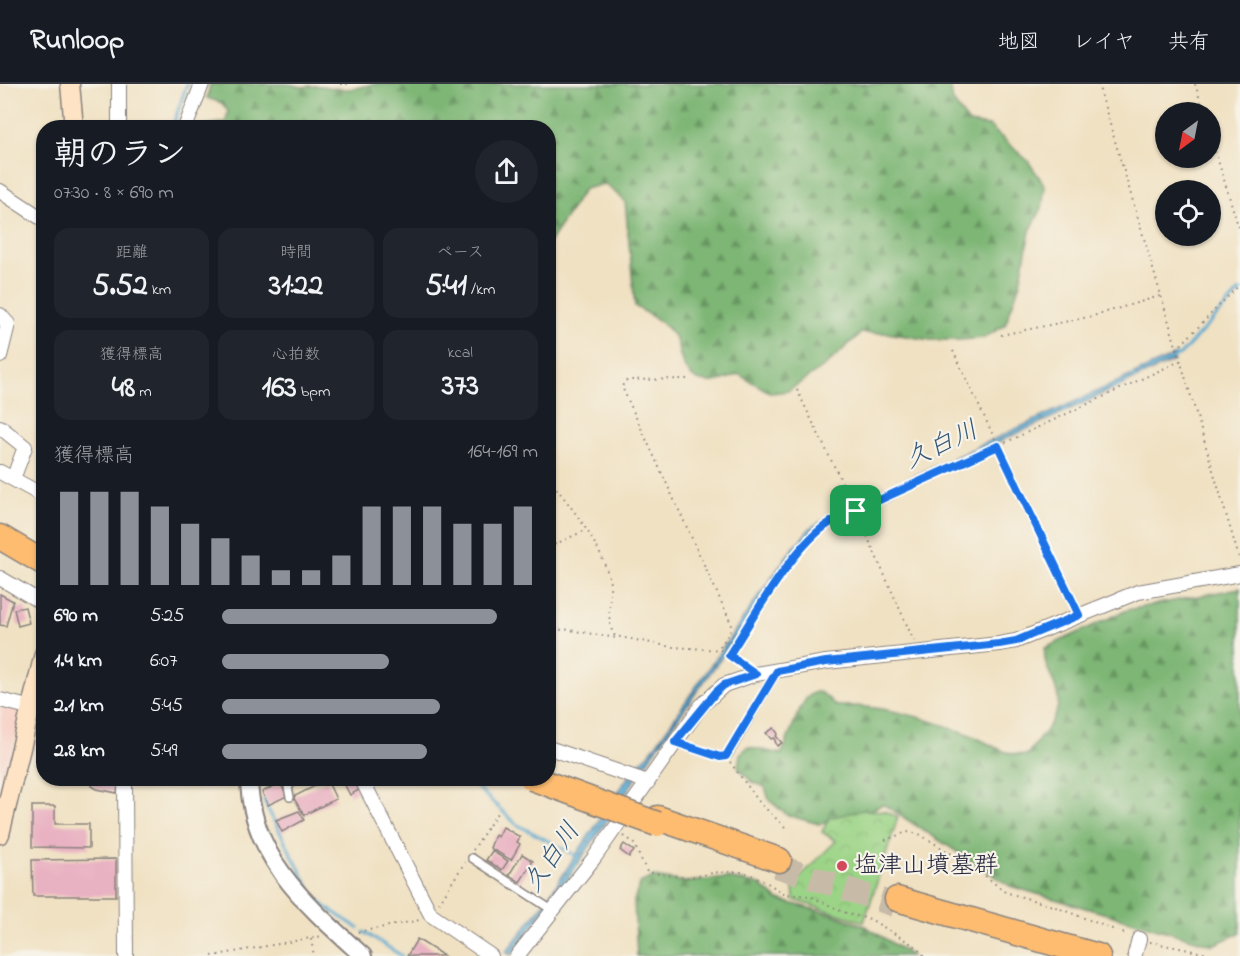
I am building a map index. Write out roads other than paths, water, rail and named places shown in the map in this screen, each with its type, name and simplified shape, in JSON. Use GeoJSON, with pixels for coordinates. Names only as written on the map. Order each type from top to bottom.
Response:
{"type":"FeatureCollection","features":[{"type":"Feature","properties":{"kind":"highway"},"geometry":{"type":"LineString","coordinates":[[0,531],[36,555]]}},
{"type":"Feature","properties":{"kind":"highway"},"geometry":{"type":"LineString","coordinates":[[0,537],[36,555]]}},
{"type":"Feature","properties":{"kind":"highway"},"geometry":{"type":"LineString","coordinates":[[556,781],[658,821]]}},
{"type":"Feature","properties":{"kind":"highway"},"geometry":{"type":"LineString","coordinates":[[555,786],[778,863]]}},
{"type":"Feature","properties":{"kind":"highway"},"geometry":{"type":"LineString","coordinates":[[1073,956],[896,902],[1098,956]]}},
{"type":"Feature","properties":{"kind":"main road"},"geometry":{"type":"LineString","coordinates":[[70,84],[73,120]]}},
{"type":"Feature","properties":{"kind":"main road"},"geometry":{"type":"LineString","coordinates":[[0,834],[36,712]]}},
{"type":"Feature","properties":{"kind":"street"},"geometry":{"type":"LineString","coordinates":[[119,84],[119,120]]}},
{"type":"Feature","properties":{"kind":"street"},"geometry":{"type":"LineString","coordinates":[[188,120],[202,84]]}},
{"type":"Feature","properties":{"kind":"street"},"geometry":{"type":"LineString","coordinates":[[0,191],[36,215]]}},
{"type":"Feature","properties":{"kind":"street"},"geometry":{"type":"LineString","coordinates":[[0,315],[8,324],[0,356]]}},
{"type":"Feature","properties":{"kind":"street"},"geometry":{"type":"LineString","coordinates":[[0,427],[25,447],[13,479]]}},
{"type":"Feature","properties":{"kind":"street"},"geometry":{"type":"LineString","coordinates":[[0,472],[36,492]]}},
{"type":"Feature","properties":{"kind":"street"},"geometry":{"type":"LineString","coordinates":[[517,956],[648,782],[675,742],[724,685],[756,674],[826,662],[1016,641],[1138,592],[1240,574]]}},
{"type":"Feature","properties":{"kind":"street"},"geometry":{"type":"LineString","coordinates":[[0,578],[36,599]]}},
{"type":"Feature","properties":{"kind":"street"},"geometry":{"type":"LineString","coordinates":[[0,700],[36,709]]}},
{"type":"Feature","properties":{"kind":"street"},"geometry":{"type":"LineString","coordinates":[[556,749],[648,782]]}},
{"type":"Feature","properties":{"kind":"street"},"geometry":{"type":"LineString","coordinates":[[124,786],[126,956]]}},
{"type":"Feature","properties":{"kind":"street"},"geometry":{"type":"LineString","coordinates":[[250,786],[255,818],[262,842],[276,867],[311,908],[363,956]]}},
{"type":"Feature","properties":{"kind":"street"},"geometry":{"type":"LineString","coordinates":[[365,786],[431,915],[491,956]]}},
{"type":"Feature","properties":{"kind":"street"},"geometry":{"type":"LineString","coordinates":[[1135,954],[1139,939]]}},
{"type":"Feature","properties":{"kind":"lane"},"geometry":{"type":"LineString","coordinates":[[675,742],[720,757],[728,754],[777,671]]}},
{"type":"Feature","properties":{"kind":"lane"},"geometry":{"type":"LineString","coordinates":[[290,786],[288,788],[290,797]]}},
{"type":"Feature","properties":{"kind":"lane"},"geometry":{"type":"LineString","coordinates":[[472,858],[551,909]]}},
{"type":"Feature","properties":{"kind":"water"},"geometry":{"type":"Polygon","coordinates":[[[1175,355],[1174,361],[852,510],[814,530],[790,560],[640,772],[564,884],[511,955],[506,952],[542,906],[634,768],[650,753],[786,557],[811,527],[850,506],[1175,355]]]}},
{"type":"Feature","properties":{"kind":"waterway"},"geometry":{"type":"LineString","coordinates":[[175,120],[187,84]]}},
{"type":"Feature","properties":{"kind":"waterway","name":"久白川"},"geometry":{"type":"LineString","coordinates":[[1173,358],[1180,355],[1240,291]]}},
{"type":"Feature","properties":{"kind":"waterway"},"geometry":{"type":"LineString","coordinates":[[476,786],[516,824],[577,856]]}},
{"type":"Feature","properties":{"kind":"waterway"},"geometry":{"type":"LineString","coordinates":[[263,800],[312,893],[324,906],[358,928]]}},
{"type":"Feature","properties":{"kind":"waterway"},"geometry":{"type":"LineString","coordinates":[[364,932],[402,956]]}},
{"type":"Feature","properties":{"kind":"tunnel"},"geometry":{"type":"LineString","coordinates":[[777,866],[895,905]]}},
{"type":"Feature","properties":{"kind":"place","name":"塩津山墳墓群"},"geometry":{"type":"Point","coordinates":[842,866]}}]}
